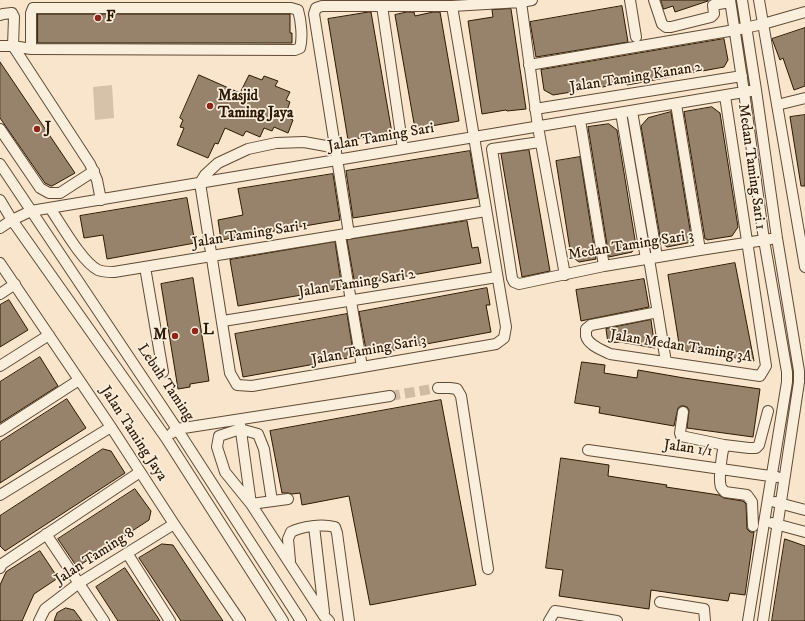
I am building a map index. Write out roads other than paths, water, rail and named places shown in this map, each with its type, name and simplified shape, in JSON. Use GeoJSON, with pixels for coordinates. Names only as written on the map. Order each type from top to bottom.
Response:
{"type":"FeatureCollection","features":[{"type":"Feature","properties":{"kind":"street"},"geometry":{"type":"LineString","coordinates":[[362,367],[351,300],[338,160],[314,14],[316,8],[322,6],[452,6],[532,0]]}},
{"type":"Feature","properties":{"kind":"street"},"geometry":{"type":"LineString","coordinates":[[630,0],[636,37]]}},
{"type":"Feature","properties":{"kind":"street"},"geometry":{"type":"LineString","coordinates":[[654,0],[662,24],[666,27],[711,17],[714,14],[712,2],[730,1],[742,76],[764,240],[787,372],[787,382],[748,621]]}},
{"type":"Feature","properties":{"kind":"street"},"geometry":{"type":"LineString","coordinates":[[742,0],[776,238],[799,371],[799,382],[763,621]]}},
{"type":"Feature","properties":{"kind":"street"},"geometry":{"type":"LineString","coordinates":[[760,0],[777,106],[804,250],[805,267]]}},
{"type":"Feature","properties":{"kind":"street","name":"Medan Taming Sari 3"},"geometry":{"type":"LineString","coordinates":[[521,2],[540,142],[565,275],[604,266],[776,238]]}},
{"type":"Feature","properties":{"kind":"street"},"geometry":{"type":"LineString","coordinates":[[382,6],[403,149]]}},
{"type":"Feature","properties":{"kind":"street"},"geometry":{"type":"LineString","coordinates":[[452,6],[497,276]]}},
{"type":"Feature","properties":{"kind":"street"},"geometry":{"type":"LineString","coordinates":[[0,46],[13,46],[31,49],[295,50],[300,48],[302,43],[300,16],[298,10],[291,8],[33,8],[31,13],[31,49]]}},
{"type":"Feature","properties":{"kind":"street"},"geometry":{"type":"LineString","coordinates":[[529,65],[746,28],[805,12]]}},
{"type":"Feature","properties":{"kind":"street"},"geometry":{"type":"LineString","coordinates":[[0,15],[12,13],[14,16],[13,46],[86,157],[94,171],[101,200]]}},
{"type":"Feature","properties":{"kind":"street","name":"Jalan Taming Kanan 2"},"geometry":{"type":"LineString","coordinates":[[535,109],[742,76]]}},
{"type":"Feature","properties":{"kind":"street","name":"Jalan Taming Sari"},"geometry":{"type":"LineString","coordinates":[[0,228],[12,220],[31,212],[50,208],[756,90]]}},
{"type":"Feature","properties":{"kind":"street","name":"Medan Taming Sari 1"},"geometry":{"type":"LineString","coordinates":[[725,96],[747,243]]}},
{"type":"Feature","properties":{"kind":"street"},"geometry":{"type":"LineString","coordinates":[[777,106],[805,98]]}},
{"type":"Feature","properties":{"kind":"street"},"geometry":{"type":"LineString","coordinates":[[676,104],[700,250]]}},
{"type":"Feature","properties":{"kind":"street"},"geometry":{"type":"LineString","coordinates":[[632,111],[658,312],[666,362]]}},
{"type":"Feature","properties":{"kind":"street"},"geometry":{"type":"LineString","coordinates":[[621,113],[651,258]]}},
{"type":"Feature","properties":{"kind":"street"},"geometry":{"type":"LineString","coordinates":[[580,120],[604,266]]}},
{"type":"Feature","properties":{"kind":"street"},"geometry":{"type":"LineString","coordinates":[[0,129],[40,188],[49,193],[60,193],[94,171]]}},
{"type":"Feature","properties":{"kind":"street"},"geometry":{"type":"LineString","coordinates":[[223,321],[200,183],[205,175],[218,163],[248,149],[276,144],[304,142],[326,146],[336,150]]}},
{"type":"Feature","properties":{"kind":"street"},"geometry":{"type":"LineString","coordinates":[[540,142],[492,149],[512,278],[514,282],[519,284],[565,275]]}},
{"type":"Feature","properties":{"kind":"street","name":"Lebuh Taming"},"geometry":{"type":"LineString","coordinates":[[0,164],[177,429],[301,621]]}},
{"type":"Feature","properties":{"kind":"street","name":"Lebuh Taming"},"geometry":{"type":"LineString","coordinates":[[0,200],[12,220],[166,438],[283,621]]}},
{"type":"Feature","properties":{"kind":"street","name":"Jalan Taming Sari 1"},"geometry":{"type":"LineString","coordinates":[[50,208],[83,257],[98,270],[106,272],[114,272],[486,212]]}},
{"type":"Feature","properties":{"kind":"street","name":"Jalan Medan Taming 3A"},"geometry":{"type":"LineString","coordinates":[[658,312],[592,326],[586,329],[586,336],[596,348],[610,354],[760,376],[766,366],[747,243]]}},
{"type":"Feature","properties":{"kind":"street","name":"Jalan Taming Jaya"},"geometry":{"type":"LineString","coordinates":[[0,263],[240,621]]}},
{"type":"Feature","properties":{"kind":"street"},"geometry":{"type":"LineString","coordinates":[[145,267],[162,372]]}},
{"type":"Feature","properties":{"kind":"street","name":"Jalan Taming Sari 2"},"geometry":{"type":"LineString","coordinates":[[223,321],[497,276]]}},
{"type":"Feature","properties":{"kind":"street","name":"Jalan Taming Sari 3"},"geometry":{"type":"LineString","coordinates":[[223,321],[230,372],[237,385],[252,386],[496,344],[504,338],[506,327],[497,276]]}},
{"type":"Feature","properties":{"kind":"street"},"geometry":{"type":"LineString","coordinates":[[0,294],[15,284]]}},
{"type":"Feature","properties":{"kind":"street"},"geometry":{"type":"LineString","coordinates":[[0,366],[49,336]]}},
{"type":"Feature","properties":{"kind":"street"},"geometry":{"type":"LineString","coordinates":[[0,431],[79,380]]}},
{"type":"Feature","properties":{"kind":"street"},"geometry":{"type":"LineString","coordinates":[[438,388],[457,389],[461,396],[488,569]]}},
{"type":"Feature","properties":{"kind":"street"},"geometry":{"type":"LineString","coordinates":[[166,438],[177,429],[239,424],[390,396]]}},
{"type":"Feature","properties":{"kind":"street"},"geometry":{"type":"LineString","coordinates":[[683,412],[680,433],[681,436],[724,445],[756,448],[759,445],[768,410]]}},
{"type":"Feature","properties":{"kind":"street"},"geometry":{"type":"LineString","coordinates":[[239,424],[258,434],[264,449],[272,501]]}},
{"type":"Feature","properties":{"kind":"street"},"geometry":{"type":"LineString","coordinates":[[239,424],[219,436],[217,447],[225,472],[251,504],[326,618]]}},
{"type":"Feature","properties":{"kind":"street"},"geometry":{"type":"LineString","coordinates":[[239,424],[251,504]]}},
{"type":"Feature","properties":{"kind":"street"},"geometry":{"type":"LineString","coordinates":[[0,496],[110,427]]}},
{"type":"Feature","properties":{"kind":"street"},"geometry":{"type":"LineString","coordinates":[[724,445],[720,484],[725,492],[747,495],[752,502],[753,526]]}},
{"type":"Feature","properties":{"kind":"street","name":"Jalan 1/1"},"geometry":{"type":"LineString","coordinates":[[588,450],[785,478]]}},
{"type":"Feature","properties":{"kind":"street"},"geometry":{"type":"LineString","coordinates":[[1,565],[140,472]]}},
{"type":"Feature","properties":{"kind":"street"},"geometry":{"type":"LineString","coordinates":[[251,504],[288,499]]}},
{"type":"Feature","properties":{"kind":"street"},"geometry":{"type":"LineString","coordinates":[[767,500],[805,510]]}},
{"type":"Feature","properties":{"kind":"street"},"geometry":{"type":"LineString","coordinates":[[764,521],[805,532]]}},
{"type":"Feature","properties":{"kind":"street","name":"Jalan Taming 8"},"geometry":{"type":"LineString","coordinates":[[39,621],[45,609],[79,583],[174,524]]}},
{"type":"Feature","properties":{"kind":"street"},"geometry":{"type":"LineString","coordinates":[[271,534],[291,532],[296,529],[314,526],[327,525],[335,527],[349,621]]}},
{"type":"Feature","properties":{"kind":"street"},"geometry":{"type":"LineString","coordinates":[[314,526],[326,618]]}},
{"type":"Feature","properties":{"kind":"street"},"geometry":{"type":"LineString","coordinates":[[290,563],[288,539],[291,532]]}},
{"type":"Feature","properties":{"kind":"street"},"geometry":{"type":"LineString","coordinates":[[46,534],[104,621]]}},
{"type":"Feature","properties":{"kind":"street"},"geometry":{"type":"LineString","coordinates":[[127,553],[170,621]]}},
{"type":"Feature","properties":{"kind":"street"},"geometry":{"type":"LineString","coordinates":[[660,602],[704,609],[705,621]]}},
{"type":"Feature","properties":{"kind":"street"},"geometry":{"type":"LineString","coordinates":[[549,621],[555,611],[617,621]]}},
{"type":"Feature","properties":{"kind":"tunnel"},"geometry":{"type":"LineString","coordinates":[[390,396],[438,388]]}},
{"type":"Feature","properties":{"kind":"place","name":"F"},"geometry":{"type":"Point","coordinates":[98,18]}},
{"type":"Feature","properties":{"kind":"place","name":"Masjid Taming Jaya"},"geometry":{"type":"Point","coordinates":[210,106]}},
{"type":"Feature","properties":{"kind":"place","name":"J"},"geometry":{"type":"Point","coordinates":[37,129]}},
{"type":"Feature","properties":{"kind":"place","name":"L"},"geometry":{"type":"Point","coordinates":[195,331]}},
{"type":"Feature","properties":{"kind":"place","name":"M"},"geometry":{"type":"Point","coordinates":[175,336]}}]}
